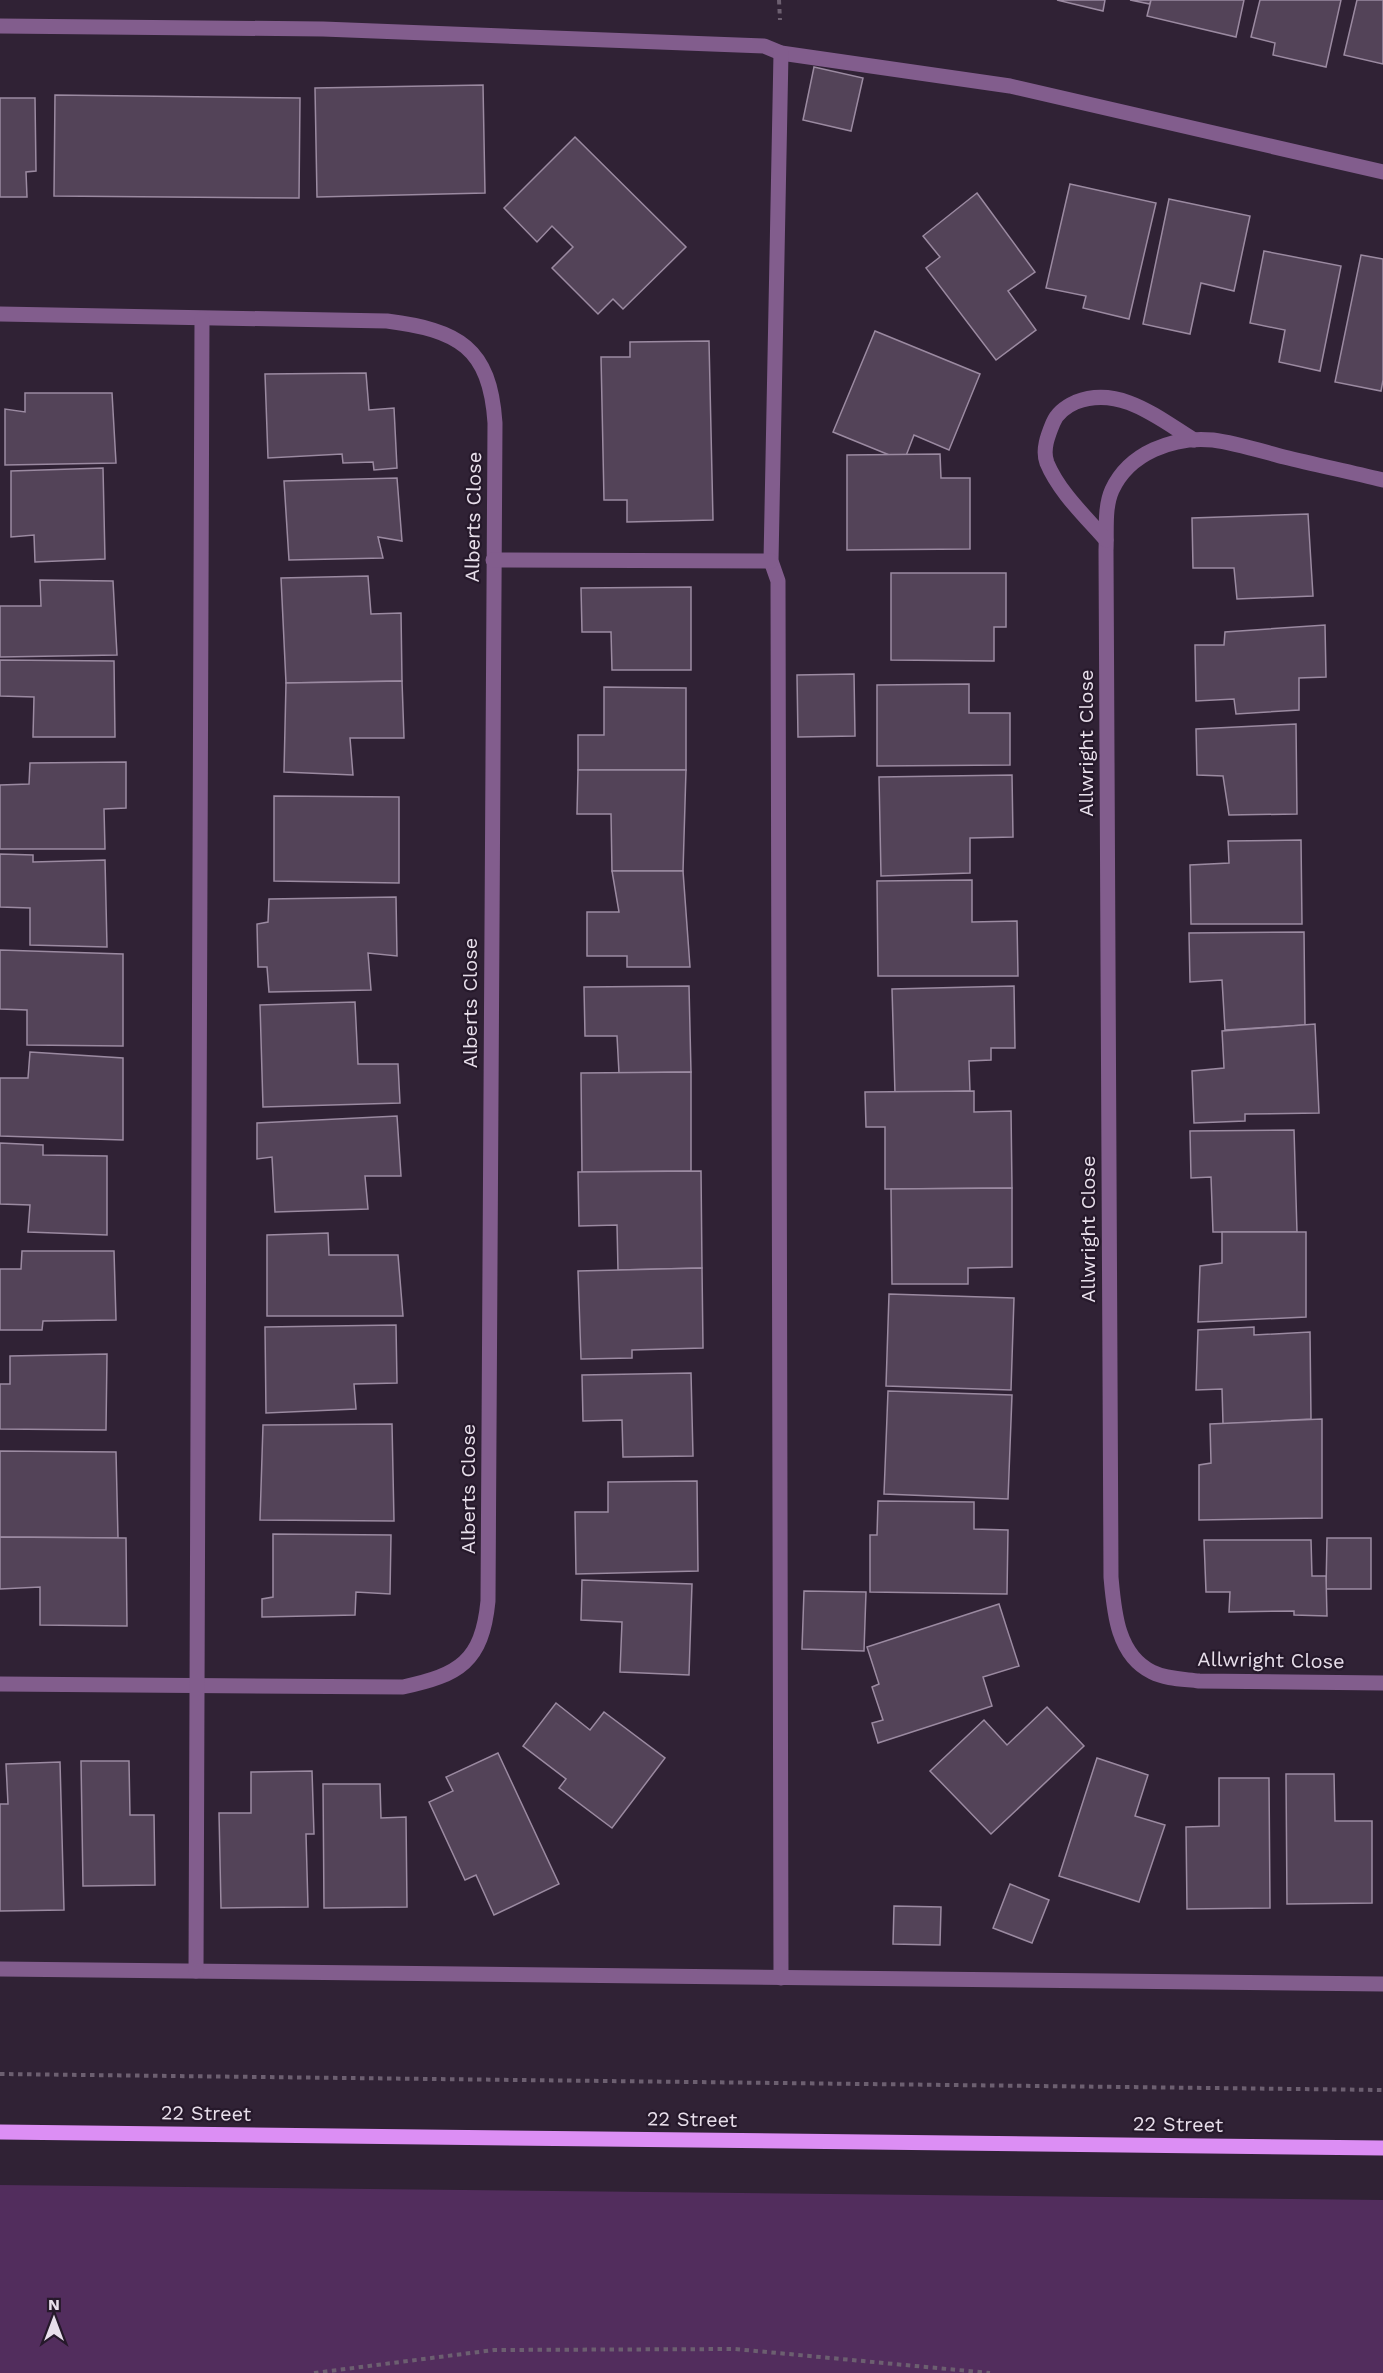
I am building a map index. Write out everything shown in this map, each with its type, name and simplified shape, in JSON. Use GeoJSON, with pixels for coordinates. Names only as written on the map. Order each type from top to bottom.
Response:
{"type":"FeatureCollection","features":[{"type":"Feature","properties":{"kind":"main road","name":"22 Street"},"geometry":{"type":"LineString","coordinates":[[0,2132],[1383,2148]]}},
{"type":"Feature","properties":{"kind":"street"},"geometry":{"type":"LineString","coordinates":[[0,26],[347,30],[764,46],[781,53],[1010,86],[1383,172]]}},
{"type":"Feature","properties":{"kind":"street"},"geometry":{"type":"LineString","coordinates":[[781,53],[771,561],[778,580],[781,1978]]}},
{"type":"Feature","properties":{"kind":"street","name":"Alberts Close"},"geometry":{"type":"LineString","coordinates":[[0,314],[387,321],[415,324],[448,334],[471,350],[485,370],[493,396],[488,1589],[486,1622],[481,1640],[454,1671],[403,1687],[0,1684]]}},
{"type":"Feature","properties":{"kind":"street"},"geometry":{"type":"LineString","coordinates":[[196,1971],[202,319]]}},
{"type":"Feature","properties":{"kind":"street","name":"Allwright Close"},"geometry":{"type":"LineString","coordinates":[[1106,540],[1058,483],[1046,461],[1046,440],[1056,416],[1071,404],[1090,396],[1113,397],[1134,404],[1194,440]]}},
{"type":"Feature","properties":{"kind":"street","name":"Allwright Close"},"geometry":{"type":"LineString","coordinates":[[1383,480],[1213,440],[1182,440],[1159,447],[1138,458],[1126,470],[1112,491],[1106,540],[1111,1565],[1114,1612],[1120,1636],[1134,1658],[1152,1672],[1173,1679],[1383,1683]]}},
{"type":"Feature","properties":{"kind":"street"},"geometry":{"type":"LineString","coordinates":[[493,560],[771,561]]}},
{"type":"Feature","properties":{"kind":"street"},"geometry":{"type":"LineString","coordinates":[[0,1969],[1383,1984]]}},
{"type":"Feature","properties":{"kind":"path"},"geometry":{"type":"LineString","coordinates":[[0,2074],[1383,2090]]}},
{"type":"Feature","properties":{"kind":"path"},"geometry":{"type":"LineString","coordinates":[[314,2373],[494,2350],[723,2349],[990,2373]]}},
{"type":"Feature","properties":{"kind":"shaded area"},"geometry":{"type":"Polygon","coordinates":[[[0,2185],[1383,2200],[1383,2373],[0,2373],[0,2185]]]}},
{"type":"Feature","properties":{"kind":"building"},"geometry":{"type":"Polygon","coordinates":[[[1057,0],[1105,0],[1103,11],[1057,0]]]}},
{"type":"Feature","properties":{"kind":"building"},"geometry":{"type":"Polygon","coordinates":[[[1130,0],[1151,0],[1150,4],[1130,0]]]}},
{"type":"Feature","properties":{"kind":"building"},"geometry":{"type":"Polygon","coordinates":[[[1151,0],[1244,0],[1236,37],[1147,16],[1151,0]]]}},
{"type":"Feature","properties":{"kind":"building"},"geometry":{"type":"Polygon","coordinates":[[[1260,0],[1341,0],[1326,67],[1273,55],[1275,43],[1251,37],[1260,0]]]}},
{"type":"Feature","properties":{"kind":"building"},"geometry":{"type":"Polygon","coordinates":[[[1357,0],[1383,0],[1383,64],[1344,55],[1357,0]]]}},
{"type":"Feature","properties":{"kind":"building"},"geometry":{"type":"Polygon","coordinates":[[[814,67],[863,78],[851,131],[803,120],[814,67]]]}},
{"type":"Feature","properties":{"kind":"building"},"geometry":{"type":"Polygon","coordinates":[[[483,85],[485,193],[317,197],[315,88],[483,85]]]}},
{"type":"Feature","properties":{"kind":"building"},"geometry":{"type":"Polygon","coordinates":[[[55,95],[300,98],[299,198],[54,196],[55,95]]]}},
{"type":"Feature","properties":{"kind":"building"},"geometry":{"type":"Polygon","coordinates":[[[0,98],[35,98],[36,171],[26,172],[27,197],[0,197],[0,98]]]}},
{"type":"Feature","properties":{"kind":"building"},"geometry":{"type":"Polygon","coordinates":[[[575,137],[686,247],[623,309],[613,299],[598,314],[552,268],[573,247],[552,226],[537,242],[504,208],[575,137]]]}},
{"type":"Feature","properties":{"kind":"building"},"geometry":{"type":"Polygon","coordinates":[[[1070,184],[1156,203],[1129,319],[1083,308],[1086,296],[1046,288],[1070,184]]]}},
{"type":"Feature","properties":{"kind":"building"},"geometry":{"type":"Polygon","coordinates":[[[977,193],[1035,272],[1008,291],[1036,330],[996,360],[926,268],[940,257],[923,236],[977,193]]]}},
{"type":"Feature","properties":{"kind":"building"},"geometry":{"type":"Polygon","coordinates":[[[1169,199],[1250,216],[1234,291],[1201,283],[1190,334],[1143,324],[1169,199]]]}},
{"type":"Feature","properties":{"kind":"building"},"geometry":{"type":"Polygon","coordinates":[[[1264,251],[1341,266],[1320,371],[1279,362],[1285,330],[1250,323],[1264,251]]]}},
{"type":"Feature","properties":{"kind":"building"},"geometry":{"type":"Polygon","coordinates":[[[1361,255],[1383,259],[1383,380],[1381,391],[1335,382],[1361,255]]]}},
{"type":"Feature","properties":{"kind":"building"},"geometry":{"type":"Polygon","coordinates":[[[875,331],[980,374],[949,450],[914,435],[904,461],[833,432],[875,331]]]}},
{"type":"Feature","properties":{"kind":"building"},"geometry":{"type":"Polygon","coordinates":[[[709,341],[713,520],[627,522],[627,500],[604,500],[601,357],[630,357],[630,342],[709,341]]]}},
{"type":"Feature","properties":{"kind":"building"},"geometry":{"type":"Polygon","coordinates":[[[366,373],[369,410],[394,408],[397,468],[374,470],[373,462],[343,463],[342,454],[268,458],[265,374],[366,373]]]}},
{"type":"Feature","properties":{"kind":"building"},"geometry":{"type":"Polygon","coordinates":[[[25,393],[112,393],[116,463],[5,465],[5,409],[25,412],[25,393]]]}},
{"type":"Feature","properties":{"kind":"building"},"geometry":{"type":"Polygon","coordinates":[[[940,454],[941,478],[970,478],[970,549],[847,550],[847,455],[940,454]]]}},
{"type":"Feature","properties":{"kind":"building"},"geometry":{"type":"Polygon","coordinates":[[[103,468],[105,559],[35,562],[34,535],[11,537],[11,471],[103,468]]]}},
{"type":"Feature","properties":{"kind":"building"},"geometry":{"type":"Polygon","coordinates":[[[397,478],[402,541],[378,537],[383,558],[289,560],[284,481],[397,478]]]}},
{"type":"Feature","properties":{"kind":"building"},"geometry":{"type":"Polygon","coordinates":[[[1308,514],[1313,596],[1237,599],[1234,568],[1193,568],[1192,518],[1308,514]]]}},
{"type":"Feature","properties":{"kind":"building"},"geometry":{"type":"Polygon","coordinates":[[[891,573],[1006,573],[1006,627],[994,627],[994,661],[891,660],[891,573]]]}},
{"type":"Feature","properties":{"kind":"building"},"geometry":{"type":"Polygon","coordinates":[[[368,576],[371,614],[401,613],[402,681],[286,683],[281,578],[368,576]]]}},
{"type":"Feature","properties":{"kind":"building"},"geometry":{"type":"Polygon","coordinates":[[[40,580],[113,581],[117,655],[0,657],[0,606],[41,606],[40,580]]]}},
{"type":"Feature","properties":{"kind":"building"},"geometry":{"type":"Polygon","coordinates":[[[691,587],[691,670],[612,670],[611,632],[582,632],[581,588],[691,587]]]}},
{"type":"Feature","properties":{"kind":"building"},"geometry":{"type":"Polygon","coordinates":[[[1325,625],[1326,677],[1299,678],[1299,710],[1236,714],[1234,699],[1196,701],[1195,645],[1224,645],[1225,632],[1325,625]]]}},
{"type":"Feature","properties":{"kind":"building"},"geometry":{"type":"Polygon","coordinates":[[[0,660],[114,661],[115,737],[33,737],[34,697],[0,696],[0,660]]]}},
{"type":"Feature","properties":{"kind":"building"},"geometry":{"type":"Polygon","coordinates":[[[854,674],[855,736],[798,737],[797,675],[854,674]]]}},
{"type":"Feature","properties":{"kind":"building"},"geometry":{"type":"Polygon","coordinates":[[[402,681],[404,738],[350,738],[353,775],[284,772],[286,683],[402,681]]]}},
{"type":"Feature","properties":{"kind":"building"},"geometry":{"type":"Polygon","coordinates":[[[969,684],[969,713],[1010,713],[1010,765],[877,766],[877,685],[969,684]]]}},
{"type":"Feature","properties":{"kind":"building"},"geometry":{"type":"Polygon","coordinates":[[[604,687],[686,688],[686,770],[578,770],[578,735],[604,735],[604,687]]]}},
{"type":"Feature","properties":{"kind":"building"},"geometry":{"type":"Polygon","coordinates":[[[1296,724],[1297,814],[1229,815],[1223,776],[1197,775],[1196,729],[1296,724]]]}},
{"type":"Feature","properties":{"kind":"building"},"geometry":{"type":"Polygon","coordinates":[[[126,762],[126,808],[104,809],[105,849],[0,849],[0,785],[29,784],[30,763],[126,762]]]}},
{"type":"Feature","properties":{"kind":"building"},"geometry":{"type":"Polygon","coordinates":[[[578,770],[686,770],[683,871],[612,871],[611,814],[577,814],[578,770]]]}},
{"type":"Feature","properties":{"kind":"building"},"geometry":{"type":"Polygon","coordinates":[[[1012,775],[1013,837],[970,838],[970,873],[881,876],[879,777],[1012,775]]]}},
{"type":"Feature","properties":{"kind":"building"},"geometry":{"type":"Polygon","coordinates":[[[274,796],[399,797],[399,883],[274,881],[274,796]]]}},
{"type":"Feature","properties":{"kind":"building"},"geometry":{"type":"Polygon","coordinates":[[[1301,840],[1302,924],[1191,924],[1190,865],[1229,863],[1228,841],[1301,840]]]}},
{"type":"Feature","properties":{"kind":"building"},"geometry":{"type":"Polygon","coordinates":[[[0,854],[33,855],[33,862],[105,860],[107,947],[30,945],[30,908],[0,907],[0,854]]]}},
{"type":"Feature","properties":{"kind":"building"},"geometry":{"type":"Polygon","coordinates":[[[612,871],[683,871],[690,967],[627,967],[627,956],[587,956],[587,912],[619,912],[612,871]]]}},
{"type":"Feature","properties":{"kind":"building"},"geometry":{"type":"Polygon","coordinates":[[[972,880],[972,922],[1017,921],[1018,976],[878,976],[877,881],[972,880]]]}},
{"type":"Feature","properties":{"kind":"building"},"geometry":{"type":"Polygon","coordinates":[[[396,897],[397,956],[368,953],[371,990],[269,992],[267,967],[258,967],[257,924],[268,922],[269,899],[396,897]]]}},
{"type":"Feature","properties":{"kind":"building"},"geometry":{"type":"Polygon","coordinates":[[[1304,932],[1305,1025],[1225,1030],[1222,980],[1190,982],[1189,933],[1304,932]]]}},
{"type":"Feature","properties":{"kind":"building"},"geometry":{"type":"Polygon","coordinates":[[[0,950],[123,954],[123,1046],[27,1045],[27,1010],[0,1009],[0,950]]]}},
{"type":"Feature","properties":{"kind":"building"},"geometry":{"type":"Polygon","coordinates":[[[689,986],[691,1072],[619,1073],[617,1036],[585,1036],[584,987],[689,986]]]}},
{"type":"Feature","properties":{"kind":"building"},"geometry":{"type":"Polygon","coordinates":[[[1014,986],[1015,1048],[991,1048],[991,1060],[969,1061],[970,1091],[895,1094],[892,989],[1014,986]]]}},
{"type":"Feature","properties":{"kind":"building"},"geometry":{"type":"Polygon","coordinates":[[[355,1002],[358,1064],[398,1064],[400,1103],[263,1107],[260,1005],[355,1002]]]}},
{"type":"Feature","properties":{"kind":"building"},"geometry":{"type":"Polygon","coordinates":[[[1315,1024],[1319,1113],[1245,1114],[1245,1121],[1194,1123],[1192,1071],[1224,1068],[1222,1031],[1315,1024]]]}},
{"type":"Feature","properties":{"kind":"building"},"geometry":{"type":"Polygon","coordinates":[[[30,1052],[123,1058],[123,1140],[0,1136],[0,1078],[28,1078],[30,1052]]]}},
{"type":"Feature","properties":{"kind":"building"},"geometry":{"type":"Polygon","coordinates":[[[691,1072],[691,1171],[582,1172],[581,1073],[691,1072]]]}},
{"type":"Feature","properties":{"kind":"building"},"geometry":{"type":"Polygon","coordinates":[[[974,1091],[974,1112],[1011,1111],[1012,1188],[885,1189],[885,1127],[866,1127],[865,1092],[974,1091]]]}},
{"type":"Feature","properties":{"kind":"building"},"geometry":{"type":"Polygon","coordinates":[[[397,1116],[401,1176],[365,1176],[368,1209],[275,1212],[272,1157],[257,1159],[257,1123],[397,1116]]]}},
{"type":"Feature","properties":{"kind":"building"},"geometry":{"type":"Polygon","coordinates":[[[1294,1130],[1297,1232],[1213,1232],[1211,1177],[1191,1178],[1190,1131],[1294,1130]]]}},
{"type":"Feature","properties":{"kind":"building"},"geometry":{"type":"Polygon","coordinates":[[[0,1143],[43,1145],[43,1155],[107,1156],[107,1235],[28,1232],[30,1205],[0,1204],[0,1143]]]}},
{"type":"Feature","properties":{"kind":"building"},"geometry":{"type":"Polygon","coordinates":[[[701,1171],[702,1268],[618,1270],[617,1225],[579,1226],[578,1172],[701,1171]]]}},
{"type":"Feature","properties":{"kind":"building"},"geometry":{"type":"Polygon","coordinates":[[[1012,1188],[1012,1267],[968,1268],[968,1284],[892,1284],[891,1189],[1012,1188]]]}},
{"type":"Feature","properties":{"kind":"building"},"geometry":{"type":"Polygon","coordinates":[[[1222,1232],[1306,1232],[1306,1317],[1198,1322],[1200,1266],[1222,1263],[1222,1232]]]}},
{"type":"Feature","properties":{"kind":"building"},"geometry":{"type":"Polygon","coordinates":[[[328,1233],[329,1255],[398,1255],[403,1316],[267,1316],[267,1235],[328,1233]]]}},
{"type":"Feature","properties":{"kind":"building"},"geometry":{"type":"Polygon","coordinates":[[[22,1251],[114,1251],[116,1320],[43,1321],[42,1330],[0,1330],[0,1269],[21,1269],[22,1251]]]}},
{"type":"Feature","properties":{"kind":"building"},"geometry":{"type":"Polygon","coordinates":[[[702,1268],[703,1348],[632,1350],[632,1358],[581,1359],[578,1271],[702,1268]]]}},
{"type":"Feature","properties":{"kind":"building"},"geometry":{"type":"Polygon","coordinates":[[[889,1294],[1014,1298],[1011,1390],[886,1386],[889,1294]]]}},
{"type":"Feature","properties":{"kind":"building"},"geometry":{"type":"Polygon","coordinates":[[[396,1325],[397,1383],[354,1384],[356,1409],[266,1413],[265,1327],[396,1325]]]}},
{"type":"Feature","properties":{"kind":"building"},"geometry":{"type":"Polygon","coordinates":[[[1254,1327],[1254,1335],[1310,1332],[1311,1419],[1223,1424],[1222,1389],[1196,1390],[1198,1330],[1254,1327]]]}},
{"type":"Feature","properties":{"kind":"building"},"geometry":{"type":"Polygon","coordinates":[[[107,1354],[106,1430],[0,1429],[0,1384],[10,1384],[10,1356],[107,1354]]]}},
{"type":"Feature","properties":{"kind":"building"},"geometry":{"type":"Polygon","coordinates":[[[691,1373],[693,1456],[623,1457],[622,1420],[583,1421],[582,1375],[691,1373]]]}},
{"type":"Feature","properties":{"kind":"building"},"geometry":{"type":"Polygon","coordinates":[[[888,1391],[1012,1395],[1008,1499],[884,1494],[888,1391]]]}},
{"type":"Feature","properties":{"kind":"building"},"geometry":{"type":"Polygon","coordinates":[[[1322,1419],[1322,1518],[1199,1520],[1199,1465],[1211,1463],[1210,1424],[1322,1419]]]}},
{"type":"Feature","properties":{"kind":"building"},"geometry":{"type":"Polygon","coordinates":[[[392,1424],[394,1521],[260,1520],[263,1425],[392,1424]]]}},
{"type":"Feature","properties":{"kind":"building"},"geometry":{"type":"Polygon","coordinates":[[[0,1451],[116,1452],[118,1538],[0,1537],[0,1451]]]}},
{"type":"Feature","properties":{"kind":"building"},"geometry":{"type":"Polygon","coordinates":[[[697,1481],[698,1571],[576,1574],[575,1512],[608,1512],[608,1482],[697,1481]]]}},
{"type":"Feature","properties":{"kind":"building"},"geometry":{"type":"Polygon","coordinates":[[[878,1501],[974,1502],[974,1529],[1008,1530],[1007,1594],[870,1592],[870,1535],[877,1535],[878,1501]]]}},
{"type":"Feature","properties":{"kind":"building"},"geometry":{"type":"Polygon","coordinates":[[[273,1534],[391,1535],[390,1594],[356,1592],[355,1615],[262,1617],[262,1599],[273,1597],[273,1534]]]}},
{"type":"Feature","properties":{"kind":"building"},"geometry":{"type":"Polygon","coordinates":[[[0,1537],[126,1538],[127,1626],[40,1625],[40,1587],[0,1589],[0,1537]]]}},
{"type":"Feature","properties":{"kind":"building"},"geometry":{"type":"Polygon","coordinates":[[[1327,1538],[1371,1538],[1371,1589],[1326,1589],[1327,1538]]]}},
{"type":"Feature","properties":{"kind":"building"},"geometry":{"type":"Polygon","coordinates":[[[1204,1540],[1311,1540],[1312,1576],[1326,1576],[1327,1616],[1294,1615],[1294,1611],[1229,1612],[1230,1592],[1206,1592],[1204,1540]]]}},
{"type":"Feature","properties":{"kind":"building"},"geometry":{"type":"Polygon","coordinates":[[[582,1580],[692,1584],[689,1675],[620,1672],[622,1622],[581,1620],[582,1580]]]}},
{"type":"Feature","properties":{"kind":"building"},"geometry":{"type":"Polygon","coordinates":[[[804,1591],[866,1592],[864,1651],[802,1649],[804,1591]]]}},
{"type":"Feature","properties":{"kind":"building"},"geometry":{"type":"Polygon","coordinates":[[[999,1604],[1019,1666],[983,1677],[992,1706],[878,1743],[872,1723],[883,1720],[872,1687],[879,1684],[867,1647],[999,1604]]]}},
{"type":"Feature","properties":{"kind":"building"},"geometry":{"type":"Polygon","coordinates":[[[556,1703],[590,1730],[604,1712],[665,1758],[612,1828],[559,1788],[566,1779],[523,1746],[556,1703]]]}},
{"type":"Feature","properties":{"kind":"building"},"geometry":{"type":"Polygon","coordinates":[[[1047,1707],[1084,1746],[991,1834],[930,1771],[984,1720],[1007,1745],[1047,1707]]]}},
{"type":"Feature","properties":{"kind":"building"},"geometry":{"type":"Polygon","coordinates":[[[498,1753],[559,1884],[494,1915],[476,1875],[465,1880],[429,1802],[453,1791],[446,1777],[498,1753]]]}},
{"type":"Feature","properties":{"kind":"building"},"geometry":{"type":"Polygon","coordinates":[[[1097,1758],[1148,1775],[1135,1816],[1165,1825],[1139,1902],[1059,1876],[1097,1758]]]}},
{"type":"Feature","properties":{"kind":"building"},"geometry":{"type":"Polygon","coordinates":[[[81,1761],[129,1761],[130,1815],[154,1815],[155,1885],[83,1886],[81,1761]]]}},
{"type":"Feature","properties":{"kind":"building"},"geometry":{"type":"Polygon","coordinates":[[[60,1762],[64,1910],[0,1911],[0,1804],[8,1804],[6,1764],[60,1762]]]}},
{"type":"Feature","properties":{"kind":"building"},"geometry":{"type":"Polygon","coordinates":[[[312,1771],[314,1834],[306,1834],[308,1907],[221,1908],[219,1813],[251,1813],[251,1772],[312,1771]]]}},
{"type":"Feature","properties":{"kind":"building"},"geometry":{"type":"Polygon","coordinates":[[[1286,1774],[1334,1774],[1335,1821],[1372,1821],[1372,1903],[1287,1904],[1286,1774]]]}},
{"type":"Feature","properties":{"kind":"building"},"geometry":{"type":"Polygon","coordinates":[[[1219,1778],[1269,1778],[1270,1908],[1187,1909],[1186,1827],[1219,1826],[1219,1778]]]}},
{"type":"Feature","properties":{"kind":"building"},"geometry":{"type":"Polygon","coordinates":[[[323,1784],[380,1784],[381,1818],[406,1817],[407,1907],[324,1908],[323,1784]]]}},
{"type":"Feature","properties":{"kind":"building"},"geometry":{"type":"Polygon","coordinates":[[[1010,1884],[1049,1900],[1032,1943],[993,1928],[1010,1884]]]}},
{"type":"Feature","properties":{"kind":"building"},"geometry":{"type":"Polygon","coordinates":[[[894,1906],[941,1907],[940,1945],[893,1944],[894,1906]]]}}]}
